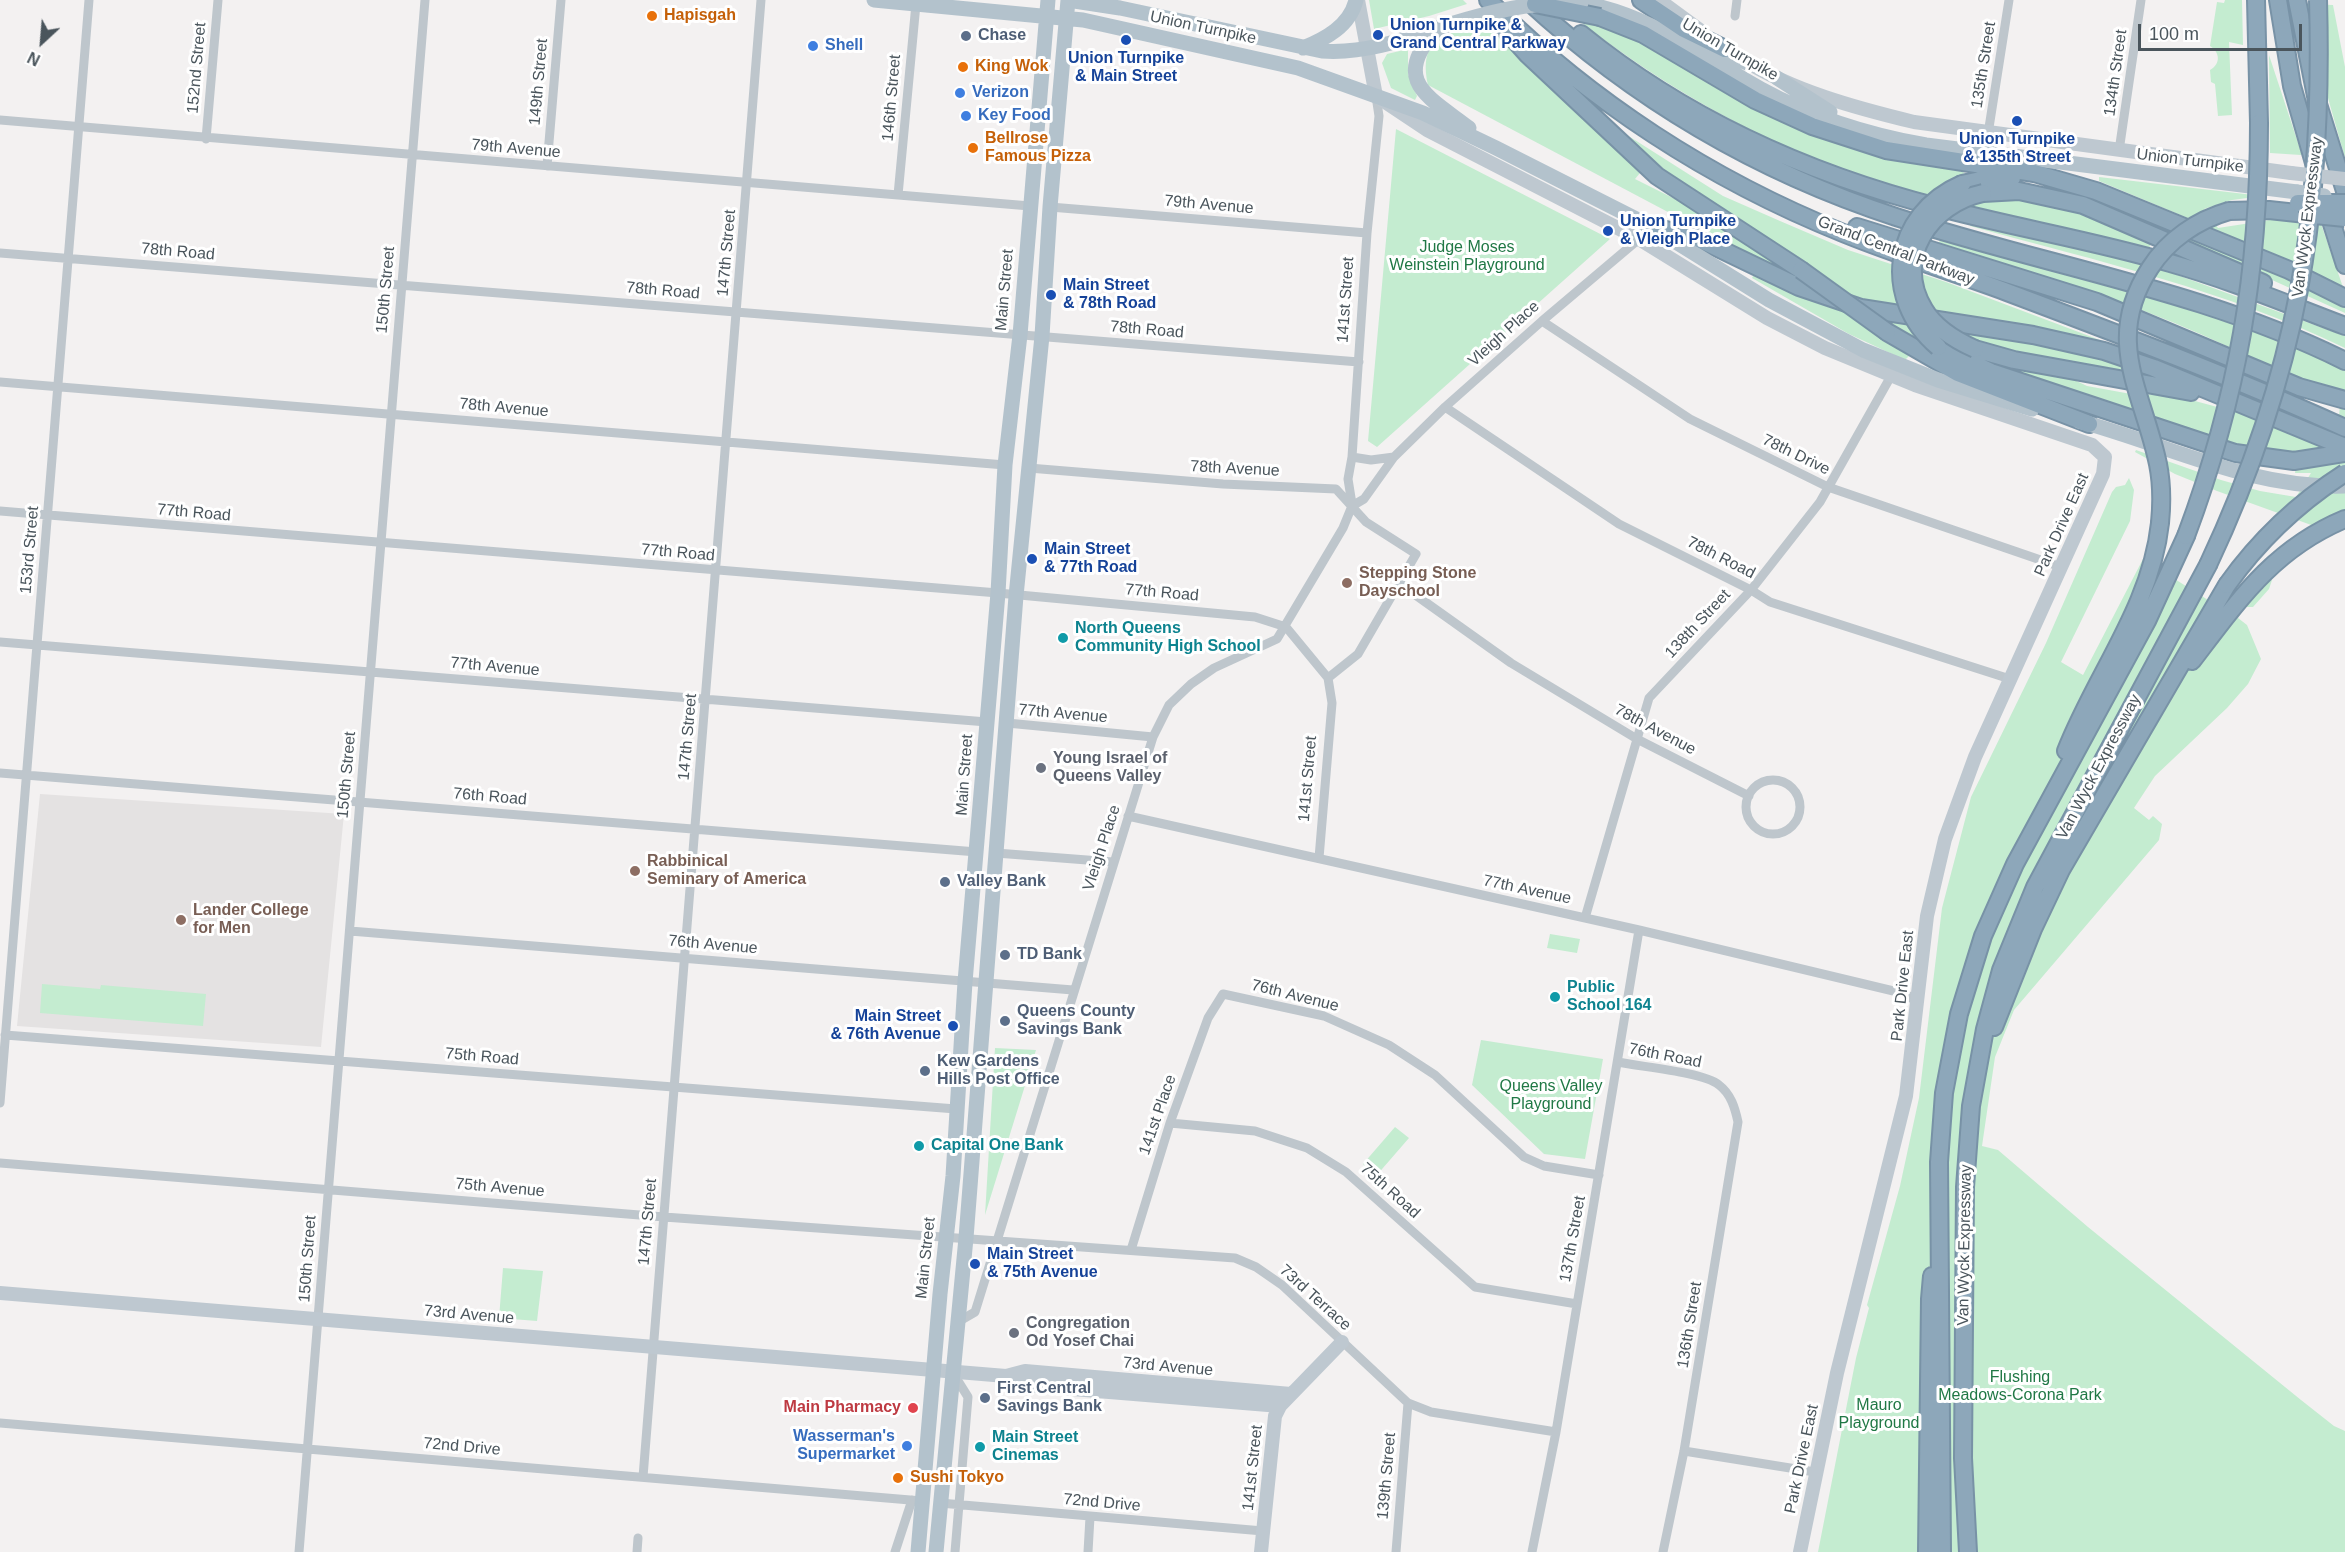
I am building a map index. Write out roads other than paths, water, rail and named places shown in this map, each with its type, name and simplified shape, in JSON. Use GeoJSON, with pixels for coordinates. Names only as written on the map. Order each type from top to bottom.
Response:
{"type":"FeatureCollection","features":[{"type":"Feature","properties":{"kind":"highway"},"geometry":{"type":"LineString","coordinates":[[1481,0],[1507,35],[1645,166],[1675,189],[1801,270],[1887,332],[1958,373],[2089,424]]}},
{"type":"Feature","properties":{"kind":"highway","name":"Grand Central Parkway"},"geometry":{"type":"LineString","coordinates":[[1488,0],[1550,57],[1608,103],[1667,143],[1767,198],[1841,232],[2121,336],[2345,428]]}},
{"type":"Feature","properties":{"kind":"highway"},"geometry":{"type":"LineString","coordinates":[[1641,0],[1684,29],[1725,49]]}},
{"type":"Feature","properties":{"kind":"highway","name":"Van Wyck Expressway"},"geometry":{"type":"LineString","coordinates":[[1942,1552],[1938,1224],[1942,1116],[1959,1014],[1975,959],[1993,912],[2044,805],[2147,621],[2186,536],[2218,442],[2246,324],[2256,225],[2259,123],[2256,0]]}},
{"type":"Feature","properties":{"kind":"highway"},"geometry":{"type":"LineString","coordinates":[[2278,0],[2292,86],[2345,265]]}},
{"type":"Feature","properties":{"kind":"highway"},"geometry":{"type":"LineString","coordinates":[[2297,0],[2317,101],[2345,191]]}},
{"type":"Feature","properties":{"kind":"highway","name":"Van Wyck Expressway"},"geometry":{"type":"LineString","coordinates":[[1968,1552],[1963,1458],[1965,1187],[1969,1126],[1977,1066],[2001,970],[2031,895],[2208,565],[2238,497],[2263,431],[2287,352],[2301,288],[2317,152],[2318,0]]}},
{"type":"Feature","properties":{"kind":"highway"},"geometry":{"type":"LineString","coordinates":[[1535,1],[1600,17],[1643,34],[1774,110],[1830,133],[1905,154],[2034,173],[2078,186],[2137,207],[2325,287],[2345,298]]}},
{"type":"Feature","properties":{"kind":"highway"},"geometry":{"type":"LineString","coordinates":[[1535,1],[1666,93],[1746,138],[1817,169],[1942,208],[2171,263],[2343,325]]}},
{"type":"Feature","properties":{"kind":"highway","name":"Grand Central Parkway"},"geometry":{"type":"LineString","coordinates":[[1535,1],[1594,59],[1655,102],[1719,141],[1790,177],[1850,201],[1921,225],[2202,302],[2287,333],[2345,361]]}},
{"type":"Feature","properties":{"kind":"highway"},"geometry":{"type":"LineString","coordinates":[[2078,186],[2011,178],[1985,179],[1962,184],[1942,194],[1921,214],[1910,231],[1902,260],[1901,280],[1906,302],[1920,329],[1938,347],[1991,372],[2235,453],[2277,460],[2324,458],[2345,453]]}},
{"type":"Feature","properties":{"kind":"highway"},"geometry":{"type":"LineString","coordinates":[[2250,407],[2171,388],[2001,357],[1974,349],[1944,332],[1919,300],[1914,269],[1918,243],[1933,220],[1953,203],[1983,193],[2027,192],[2083,205],[2283,292],[2343,325]]}},
{"type":"Feature","properties":{"kind":"highway"},"geometry":{"type":"LineString","coordinates":[[2044,805],[2082,711],[2146,588],[2157,550],[2160,523],[2157,463],[2129,365],[2128,320],[2139,288],[2159,255],[2193,226],[2251,204],[2298,197],[2345,201]]}},
{"type":"Feature","properties":{"kind":"highway"},"geometry":{"type":"LineString","coordinates":[[1767,198],[2097,302],[2154,324],[2299,387],[2341,400]]}},
{"type":"Feature","properties":{"kind":"highway"},"geometry":{"type":"LineString","coordinates":[[2229,211],[2269,210],[2345,218]]}},
{"type":"Feature","properties":{"kind":"highway"},"geometry":{"type":"LineString","coordinates":[[1650,226],[1678,232],[1713,244],[1799,287],[1840,302],[1876,311],[2087,346],[2136,362],[2345,447]]}},
{"type":"Feature","properties":{"kind":"highway"},"geometry":{"type":"LineString","coordinates":[[1977,1066],[2050,892],[2073,848],[2227,585],[2254,550],[2286,518],[2345,473]]}},
{"type":"Feature","properties":{"kind":"highway"},"geometry":{"type":"LineString","coordinates":[[2156,709],[2239,599],[2285,553],[2345,519]]}},
{"type":"Feature","properties":{"kind":"highway"},"geometry":{"type":"LineString","coordinates":[[1927,1552],[1930,1299],[1938,1224]]}},
{"type":"Feature","properties":{"kind":"main road","name":"Union Turnpike"},"geometry":{"type":"LineString","coordinates":[[874,0],[1083,20],[1298,68],[1423,113],[1496,148],[1650,226],[1768,300],[1863,350],[1957,386],[2089,424],[2249,477],[2316,486],[2345,486]]}},
{"type":"Feature","properties":{"kind":"main road","name":"Main Street"},"geometry":{"type":"LineString","coordinates":[[918,1552],[917,1500],[935,1370],[947,1239],[965,982],[998,593],[1005,465],[1020,335],[1048,0]]}},
{"type":"Feature","properties":{"kind":"main road","name":"Union Turnpike"},"geometry":{"type":"LineString","coordinates":[[1068,0],[1120,8],[1303,48],[1338,52],[1367,49],[1486,13],[1535,1],[1581,3],[1629,14],[1763,90],[1800,108],[1856,129],[1893,138],[2298,197]]}},
{"type":"Feature","properties":{"kind":"main road"},"geometry":{"type":"LineString","coordinates":[[936,1552],[956,1323],[966,1238],[1016,596],[1042,336],[1050,207],[1068,0]]}},
{"type":"Feature","properties":{"kind":"main road"},"geometry":{"type":"LineString","coordinates":[[1303,48],[1338,29],[1357,0]]}},
{"type":"Feature","properties":{"kind":"main road"},"geometry":{"type":"LineString","coordinates":[[1629,14],[1657,23],[1749,64]]}},
{"type":"Feature","properties":{"kind":"main road"},"geometry":{"type":"LineString","coordinates":[[1438,28],[1416,56],[1415,70],[1418,84],[1427,96],[1496,148]]}},
{"type":"Feature","properties":{"kind":"main road"},"geometry":{"type":"LineString","coordinates":[[1330,79],[1336,68],[1338,52]]}},
{"type":"Feature","properties":{"kind":"main road"},"geometry":{"type":"LineString","coordinates":[[1777,78],[1840,117],[1893,138]]}},
{"type":"Feature","properties":{"kind":"main road"},"geometry":{"type":"LineString","coordinates":[[1638,239],[1650,226]]}},
{"type":"Feature","properties":{"kind":"street","name":"153rd Street"},"geometry":{"type":"LineString","coordinates":[[0,1103],[89,0]]}},
{"type":"Feature","properties":{"kind":"street","name":"152nd Street"},"geometry":{"type":"LineString","coordinates":[[206,139],[218,0]]}},
{"type":"Feature","properties":{"kind":"street","name":"150th Street"},"geometry":{"type":"LineString","coordinates":[[299,1552],[425,0]]}},
{"type":"Feature","properties":{"kind":"street","name":"149th Street"},"geometry":{"type":"LineString","coordinates":[[547,166],[561,0]]}},
{"type":"Feature","properties":{"kind":"street","name":"147th Street"},"geometry":{"type":"LineString","coordinates":[[643,1477],[761,0]]}},
{"type":"Feature","properties":{"kind":"street"},"geometry":{"type":"LineString","coordinates":[[1357,0],[1376,96]]}},
{"type":"Feature","properties":{"kind":"street"},"geometry":{"type":"LineString","coordinates":[[1659,0],[1749,64]]}},
{"type":"Feature","properties":{"kind":"street"},"geometry":{"type":"LineString","coordinates":[[1734,16],[1737,0]]}},
{"type":"Feature","properties":{"kind":"street","name":"135th Street"},"geometry":{"type":"LineString","coordinates":[[1988,134],[2009,0]]}},
{"type":"Feature","properties":{"kind":"street","name":"134th Street"},"geometry":{"type":"LineString","coordinates":[[2119,151],[2141,0]]}},
{"type":"Feature","properties":{"kind":"street","name":"146th Street"},"geometry":{"type":"LineString","coordinates":[[898,195],[916,4]]}},
{"type":"Feature","properties":{"kind":"street","name":"Union Turnpike"},"geometry":{"type":"LineString","coordinates":[[1749,64],[1777,78],[1897,118],[1988,134],[2345,179]]}},
{"type":"Feature","properties":{"kind":"street","name":"Union Turnpike"},"geometry":{"type":"LineString","coordinates":[[1376,96],[1427,130],[1638,239],[1767,318],[1844,357],[1891,376],[2099,448]]}},
{"type":"Feature","properties":{"kind":"street","name":"141st Street"},"geometry":{"type":"LineString","coordinates":[[1352,507],[1348,479],[1352,457],[1367,233],[1379,116],[1376,96]]}},
{"type":"Feature","properties":{"kind":"street","name":"79th Avenue"},"geometry":{"type":"LineString","coordinates":[[0,120],[79,129],[1030,206]]}},
{"type":"Feature","properties":{"kind":"street","name":"79th Avenue"},"geometry":{"type":"LineString","coordinates":[[1050,207],[1367,233]]}},
{"type":"Feature","properties":{"kind":"street","name":"Vleigh Place"},"geometry":{"type":"LineString","coordinates":[[956,1323],[975,1312],[1113,862],[1153,737],[1169,705],[1191,684],[1214,668],[1277,639],[1286,627],[1352,507],[1364,499],[1394,457],[1445,407],[1638,239]]}},
{"type":"Feature","properties":{"kind":"street","name":"78th Road"},"geometry":{"type":"LineString","coordinates":[[0,253],[1359,362]]}},
{"type":"Feature","properties":{"kind":"street","name":"78th Drive"},"geometry":{"type":"LineString","coordinates":[[1542,321],[1690,419],[1828,487],[2061,567]]}},
{"type":"Feature","properties":{"kind":"street","name":"138th Street"},"geometry":{"type":"LineString","coordinates":[[1584,918],[1649,698],[1751,590],[1828,487],[1891,376]]}},
{"type":"Feature","properties":{"kind":"street","name":"78th Avenue"},"geometry":{"type":"LineString","coordinates":[[0,382],[1005,465]]}},
{"type":"Feature","properties":{"kind":"street","name":"78th Road"},"geometry":{"type":"LineString","coordinates":[[1445,407],[1619,524],[1751,590],[1770,602],[2010,680]]}},
{"type":"Feature","properties":{"kind":"street","name":"Park Drive East"},"geometry":{"type":"LineString","coordinates":[[1800,1552],[1815,1472],[1906,1096],[1915,1035],[1915,1001],[1927,916],[1944,839],[1975,757],[2103,474],[2105,457],[2099,448]]}},
{"type":"Feature","properties":{"kind":"street"},"geometry":{"type":"LineString","coordinates":[[1352,457],[1371,460],[1394,457]]}},
{"type":"Feature","properties":{"kind":"street","name":"78th Avenue"},"geometry":{"type":"LineString","coordinates":[[1029,468],[1223,484],[1336,489],[1366,522],[1416,554],[1400,584],[1511,663],[1637,739],[1749,796]]}},
{"type":"Feature","properties":{"kind":"street","name":"77th Road"},"geometry":{"type":"LineString","coordinates":[[0,511],[998,593],[1255,617],[1286,627]]}},
{"type":"Feature","properties":{"kind":"street"},"geometry":{"type":"LineString","coordinates":[[1286,627],[1328,678],[1358,654],[1400,584]]}},
{"type":"Feature","properties":{"kind":"street","name":"77th Avenue"},"geometry":{"type":"LineString","coordinates":[[0,642],[987,722]]}},
{"type":"Feature","properties":{"kind":"street","name":"141st Street"},"geometry":{"type":"LineString","coordinates":[[1319,858],[1332,703],[1328,678]]}},
{"type":"Feature","properties":{"kind":"street","name":"77th Avenue"},"geometry":{"type":"LineString","coordinates":[[1007,723],[1153,737]]}},
{"type":"Feature","properties":{"kind":"street","name":"76th Road"},"geometry":{"type":"LineString","coordinates":[[0,773],[977,852]]}},
{"type":"Feature","properties":{"kind":"street"},"geometry":{"type":"LineString","coordinates":[[1764,782],[1783,782],[1796,792],[1801,808],[1798,817],[1785,831],[1764,832],[1756,828],[1748,817],[1746,808],[1749,796],[1764,782]]}},
{"type":"Feature","properties":{"kind":"street","name":"77th Avenue"},"geometry":{"type":"LineString","coordinates":[[1128,816],[1639,930],[1903,993],[1915,1001]]}},
{"type":"Feature","properties":{"kind":"street"},"geometry":{"type":"LineString","coordinates":[[996,853],[1113,862]]}},
{"type":"Feature","properties":{"kind":"street","name":"137th Street"},"geometry":{"type":"LineString","coordinates":[[1532,1552],[1556,1432],[1639,930]]}},
{"type":"Feature","properties":{"kind":"street","name":"76th Avenue"},"geometry":{"type":"LineString","coordinates":[[350,931],[1073,990]]}},
{"type":"Feature","properties":{"kind":"street","name":"76th Avenue"},"geometry":{"type":"LineString","coordinates":[[1223,994],[1324,1016],[1389,1045],[1435,1075],[1524,1157],[1544,1167],[1599,1175]]}},
{"type":"Feature","properties":{"kind":"street","name":"141st Place"},"geometry":{"type":"LineString","coordinates":[[1131,1250],[1170,1123],[1208,1018],[1223,994]]}},
{"type":"Feature","properties":{"kind":"street","name":"75th Road"},"geometry":{"type":"LineString","coordinates":[[5,1035],[956,1109]]}},
{"type":"Feature","properties":{"kind":"street","name":"76th Road"},"geometry":{"type":"LineString","coordinates":[[1618,1062],[1703,1078],[1719,1085],[1733,1101]]}},
{"type":"Feature","properties":{"kind":"street","name":"136th Street"},"geometry":{"type":"LineString","coordinates":[[1663,1552],[1684,1451],[1738,1122],[1733,1101]]}},
{"type":"Feature","properties":{"kind":"street","name":"75th Road"},"geometry":{"type":"LineString","coordinates":[[1170,1123],[1255,1131],[1307,1148],[1347,1172],[1475,1287],[1577,1304]]}},
{"type":"Feature","properties":{"kind":"street","name":"75th Avenue"},"geometry":{"type":"LineString","coordinates":[[0,1163],[947,1239],[997,1239]]}},
{"type":"Feature","properties":{"kind":"street","name":"73rd Terrace"},"geometry":{"type":"LineString","coordinates":[[997,1239],[1235,1258],[1256,1267],[1282,1285],[1408,1403],[1431,1412],[1556,1432]]}},
{"type":"Feature","properties":{"kind":"street","name":"73rd Avenue"},"geometry":{"type":"LineString","coordinates":[[0,1293],[1006,1376],[1025,1371],[1291,1394]]}},
{"type":"Feature","properties":{"kind":"street","name":"141st Street"},"geometry":{"type":"LineString","coordinates":[[1261,1552],[1275,1416],[1280,1406],[1342,1342]]}},
{"type":"Feature","properties":{"kind":"street"},"geometry":{"type":"LineString","coordinates":[[952,1371],[968,1397],[956,1552]]}},
{"type":"Feature","properties":{"kind":"street","name":"73rd Avenue"},"geometry":{"type":"LineString","coordinates":[[1006,1376],[1024,1385],[1280,1406]]}},
{"type":"Feature","properties":{"kind":"street","name":"139th Street"},"geometry":{"type":"LineString","coordinates":[[1396,1552],[1408,1403]]}},
{"type":"Feature","properties":{"kind":"street","name":"72nd Drive"},"geometry":{"type":"LineString","coordinates":[[0,1423],[917,1500]]}},
{"type":"Feature","properties":{"kind":"street"},"geometry":{"type":"LineString","coordinates":[[1684,1451],[1815,1472]]}},
{"type":"Feature","properties":{"kind":"street"},"geometry":{"type":"LineString","coordinates":[[895,1552],[917,1500]]}},
{"type":"Feature","properties":{"kind":"street","name":"72nd Drive"},"geometry":{"type":"LineString","coordinates":[[940,1503],[1263,1531]]}},
{"type":"Feature","properties":{"kind":"street"},"geometry":{"type":"LineString","coordinates":[[1088,1552],[1090,1517]]}},
{"type":"Feature","properties":{"kind":"street"},"geometry":{"type":"LineString","coordinates":[[637,1552],[638,1538]]}},
{"type":"Feature","properties":{"kind":"place","name":"Hapisgah"},"geometry":{"type":"Point","coordinates":[652,16]}},
{"type":"Feature","properties":{"kind":"place","name":"Union Turnpike & Grand Central Parkway"},"geometry":{"type":"Point","coordinates":[1378,35]}},
{"type":"Feature","properties":{"kind":"place","name":"Chase"},"geometry":{"type":"Point","coordinates":[966,36]}},
{"type":"Feature","properties":{"kind":"place","name":"Union Turnpike & Main Street"},"geometry":{"type":"Point","coordinates":[1126,40]}},
{"type":"Feature","properties":{"kind":"place","name":"Shell"},"geometry":{"type":"Point","coordinates":[813,46]}},
{"type":"Feature","properties":{"kind":"place","name":"King Wok"},"geometry":{"type":"Point","coordinates":[963,67]}},
{"type":"Feature","properties":{"kind":"place","name":"Verizon"},"geometry":{"type":"Point","coordinates":[960,93]}},
{"type":"Feature","properties":{"kind":"place","name":"Key Food"},"geometry":{"type":"Point","coordinates":[966,116]}},
{"type":"Feature","properties":{"kind":"place","name":"Union Turnpike & 135th Street"},"geometry":{"type":"Point","coordinates":[2017,121]}},
{"type":"Feature","properties":{"kind":"place","name":"Bellrose Famous Pizza"},"geometry":{"type":"Point","coordinates":[973,148]}},
{"type":"Feature","properties":{"kind":"place","name":"Union Turnpike & Vleigh Place"},"geometry":{"type":"Point","coordinates":[1608,231]}},
{"type":"Feature","properties":{"kind":"place","name":"Main Street & 78th Road"},"geometry":{"type":"Point","coordinates":[1051,295]}},
{"type":"Feature","properties":{"kind":"place","name":"Main Street & 77th Road"},"geometry":{"type":"Point","coordinates":[1032,559]}},
{"type":"Feature","properties":{"kind":"place","name":"Stepping Stone Dayschool"},"geometry":{"type":"Point","coordinates":[1347,583]}},
{"type":"Feature","properties":{"kind":"place","name":"North Queens Community High School"},"geometry":{"type":"Point","coordinates":[1063,638]}},
{"type":"Feature","properties":{"kind":"place","name":"Young Israel of Queens Valley"},"geometry":{"type":"Point","coordinates":[1041,768]}},
{"type":"Feature","properties":{"kind":"place","name":"Rabbinical Seminary of America"},"geometry":{"type":"Point","coordinates":[635,871]}},
{"type":"Feature","properties":{"kind":"place","name":"Valley Bank"},"geometry":{"type":"Point","coordinates":[945,882]}},
{"type":"Feature","properties":{"kind":"place","name":"Lander College for Men"},"geometry":{"type":"Point","coordinates":[181,920]}},
{"type":"Feature","properties":{"kind":"place","name":"TD Bank"},"geometry":{"type":"Point","coordinates":[1005,955]}},
{"type":"Feature","properties":{"kind":"place","name":"Public School 164"},"geometry":{"type":"Point","coordinates":[1555,997]}},
{"type":"Feature","properties":{"kind":"place","name":"Queens County Savings Bank"},"geometry":{"type":"Point","coordinates":[1005,1021]}},
{"type":"Feature","properties":{"kind":"place","name":"Main Street & 76th Avenue"},"geometry":{"type":"Point","coordinates":[953,1026]}},
{"type":"Feature","properties":{"kind":"place","name":"Kew Gardens Hills Post Office"},"geometry":{"type":"Point","coordinates":[925,1071]}},
{"type":"Feature","properties":{"kind":"place","name":"Capital One Bank"},"geometry":{"type":"Point","coordinates":[919,1146]}},
{"type":"Feature","properties":{"kind":"place","name":"Main Street & 75th Avenue"},"geometry":{"type":"Point","coordinates":[975,1264]}},
{"type":"Feature","properties":{"kind":"place","name":"Congregation Od Yosef Chai"},"geometry":{"type":"Point","coordinates":[1014,1333]}},
{"type":"Feature","properties":{"kind":"place","name":"First Central Savings Bank"},"geometry":{"type":"Point","coordinates":[985,1398]}},
{"type":"Feature","properties":{"kind":"place","name":"Main Pharmacy"},"geometry":{"type":"Point","coordinates":[913,1408]}},
{"type":"Feature","properties":{"kind":"place","name":"Wasserman's Supermarket"},"geometry":{"type":"Point","coordinates":[907,1446]}},
{"type":"Feature","properties":{"kind":"place","name":"Main Street Cinemas"},"geometry":{"type":"Point","coordinates":[980,1447]}},
{"type":"Feature","properties":{"kind":"place","name":"Sushi Tokyo"},"geometry":{"type":"Point","coordinates":[898,1478]}},
{"type":"Feature","properties":{"kind":"park label","name":"Judge Moses Weinstein Playground"},"geometry":{"type":"Point","coordinates":[1467,257]}},
{"type":"Feature","properties":{"kind":"park label","name":"Queens Valley Playground"},"geometry":{"type":"Point","coordinates":[1551,1096]}},
{"type":"Feature","properties":{"kind":"park label","name":"Flushing Meadows-Corona Park"},"geometry":{"type":"Point","coordinates":[2020,1387]}},
{"type":"Feature","properties":{"kind":"park label","name":"Mauro Playground"},"geometry":{"type":"Point","coordinates":[1879,1415]}}]}
